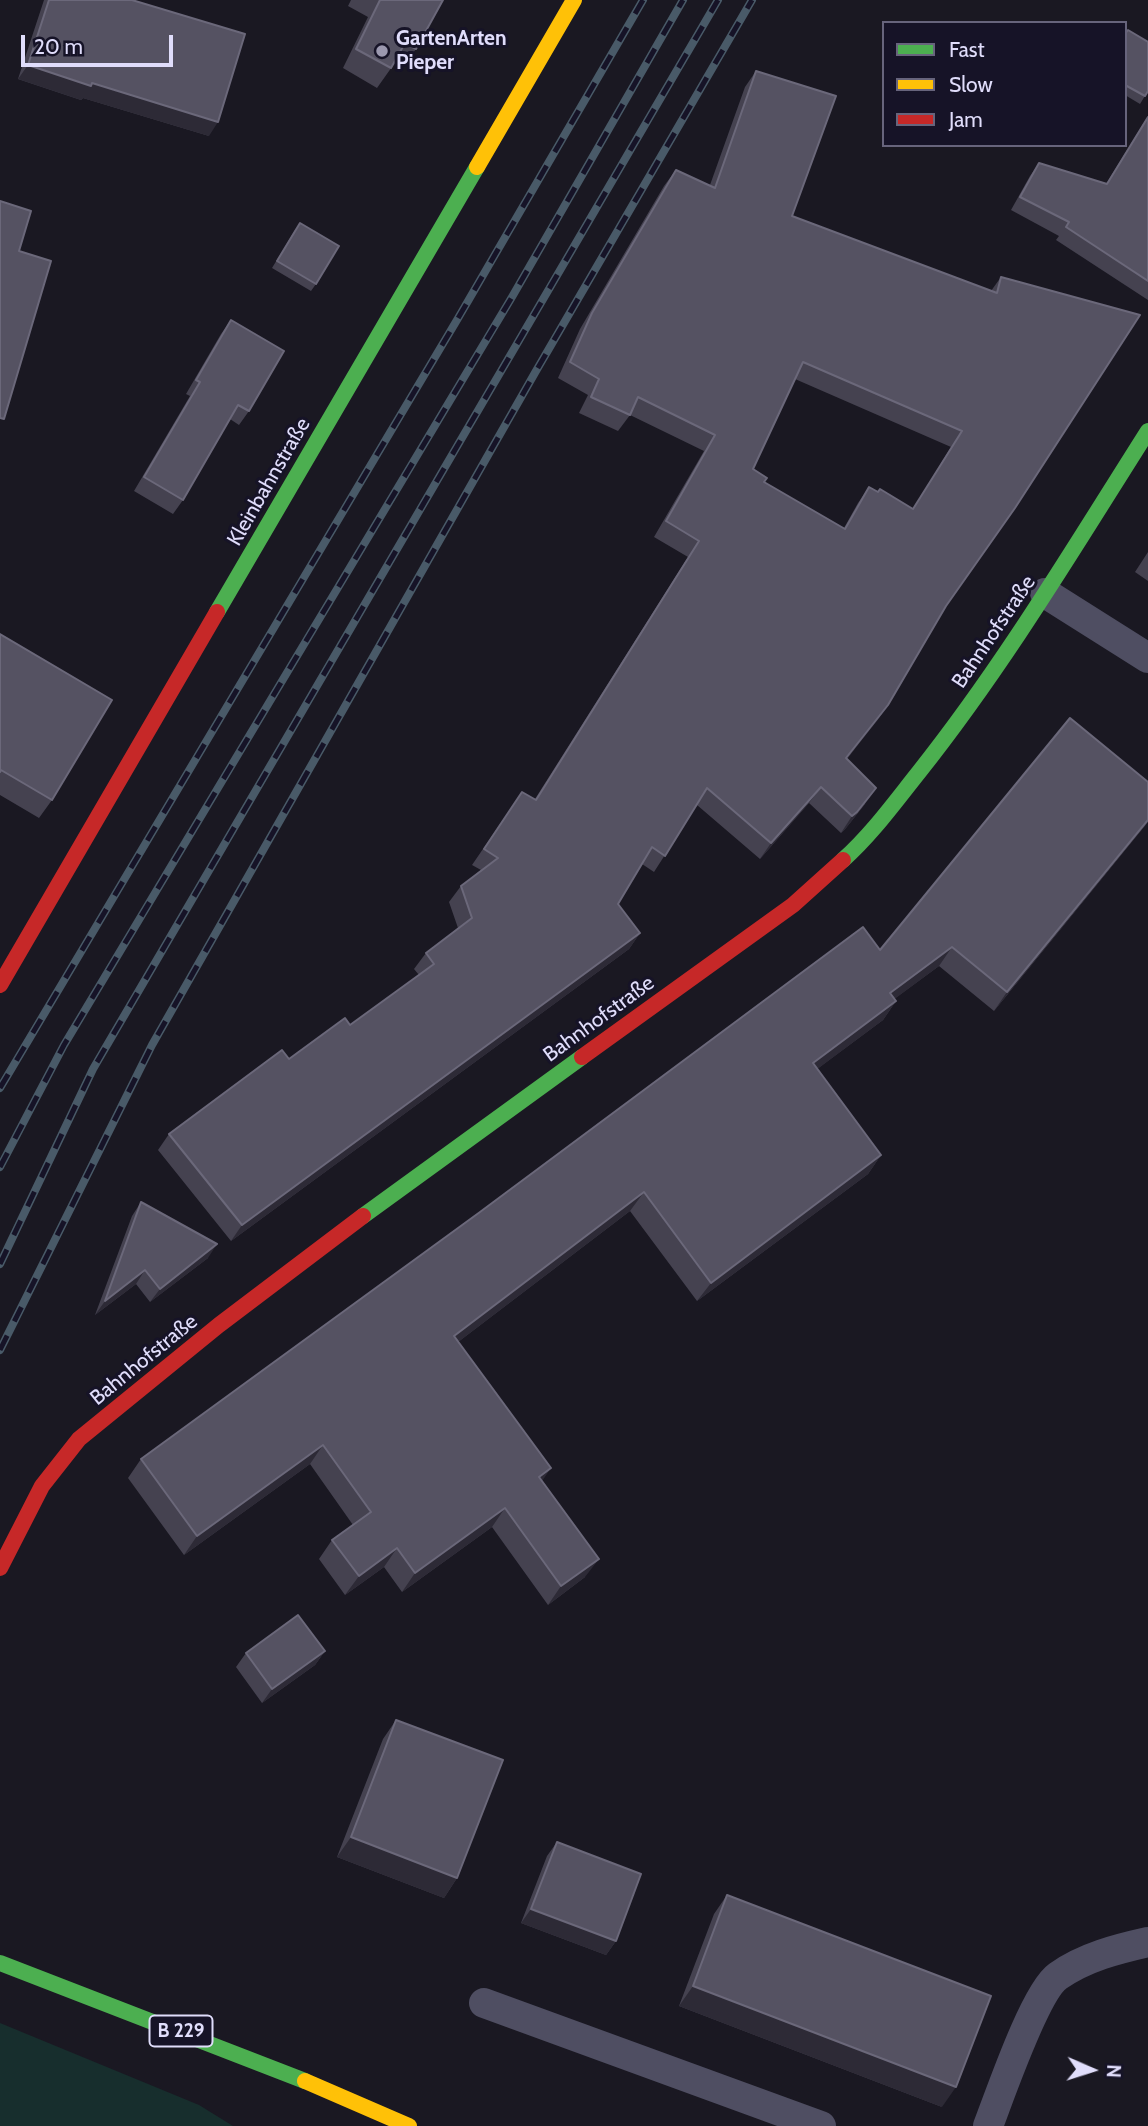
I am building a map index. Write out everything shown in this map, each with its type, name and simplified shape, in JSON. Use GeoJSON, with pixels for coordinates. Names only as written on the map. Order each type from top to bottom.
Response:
{"type":"FeatureCollection","features":[{"type":"Feature","properties":{"kind":"street","name":"Kleinbahnstraße"},"geometry":{"type":"LineString","coordinates":[[0,985],[575,0]]}},
{"type":"Feature","properties":{"kind":"street","name":"Bahnhofstraße"},"geometry":{"type":"LineString","coordinates":[[0,1568],[42,1486],[79,1439],[219,1325],[373,1208],[793,905],[862,843],[957,724],[1045,593],[1148,431]]}},
{"type":"Feature","properties":{"kind":"street","name":"B 229"},"geometry":{"type":"LineString","coordinates":[[0,1963],[182,2032],[361,2104],[408,2126]]}},
{"type":"Feature","properties":{"kind":"lane"},"geometry":{"type":"LineString","coordinates":[[1045,593],[1148,658]]}},
{"type":"Feature","properties":{"kind":"lane"},"geometry":{"type":"LineString","coordinates":[[988,2126],[1032,2016],[1056,1977],[1105,1952],[1148,1942]]}},
{"type":"Feature","properties":{"kind":"lane"},"geometry":{"type":"LineString","coordinates":[[484,2003],[821,2126]]}},
{"type":"Feature","properties":{"kind":"green space"},"geometry":{"type":"Polygon","coordinates":[[[0,2023],[199,2105],[233,2126],[0,2126],[0,2023]]]}},
{"type":"Feature","properties":{"kind":"building"},"geometry":{"type":"Polygon","coordinates":[[[49,0],[132,0],[245,34],[218,122],[28,65],[49,0]]]}},
{"type":"Feature","properties":{"kind":"building","name":"GartenArten Pieper"},"geometry":{"type":"Polygon","coordinates":[[[380,0],[443,0],[416,49],[405,43],[391,68],[356,49],[380,0]]]}},
{"type":"Feature","properties":{"kind":"building"},"geometry":{"type":"Polygon","coordinates":[[[1127,31],[1148,42],[1148,91],[1145,96],[1127,86],[1127,31]]]}},
{"type":"Feature","properties":{"kind":"building"},"geometry":{"type":"Polygon","coordinates":[[[756,71],[836,96],[792,216],[997,293],[1001,277],[1140,315],[1015,508],[946,606],[888,705],[846,758],[876,788],[857,812],[852,816],[821,787],[771,843],[707,788],[665,856],[652,847],[618,904],[640,933],[242,1225],[169,1134],[282,1050],[289,1059],[345,1018],[350,1025],[434,964],[426,953],[472,918],[461,886],[498,858],[484,849],[522,792],[536,800],[699,541],[666,521],[715,435],[638,397],[630,415],[591,397],[599,379],[570,362],[592,313],[676,170],[715,188],[756,71]],[[803,362],[753,469],[767,478],[764,482],[845,529],[869,487],[878,492],[880,489],[913,509],[962,431],[803,362]]]}},
{"type":"Feature","properties":{"kind":"building"},"geometry":{"type":"Polygon","coordinates":[[[1148,117],[1148,281],[1066,227],[1069,222],[1020,197],[1039,163],[1107,184],[1148,117]]]}},
{"type":"Feature","properties":{"kind":"building"},"geometry":{"type":"Polygon","coordinates":[[[0,201],[31,211],[19,251],[51,261],[4,419],[0,418],[0,201]]]}},
{"type":"Feature","properties":{"kind":"building"},"geometry":{"type":"Polygon","coordinates":[[[300,223],[339,246],[316,284],[277,261],[300,223]]]}},
{"type":"Feature","properties":{"kind":"building"},"geometry":{"type":"Polygon","coordinates":[[[231,320],[284,351],[249,411],[238,405],[183,500],[144,477],[200,382],[196,380],[231,320]]]}},
{"type":"Feature","properties":{"kind":"building"},"geometry":{"type":"Polygon","coordinates":[[[0,634],[112,700],[52,800],[1,770],[0,772],[0,634]]]}},
{"type":"Feature","properties":{"kind":"building"},"geometry":{"type":"Polygon","coordinates":[[[1070,718],[1148,782],[1148,820],[1007,992],[952,947],[890,993],[896,1001],[813,1063],[881,1155],[711,1283],[644,1192],[454,1336],[551,1468],[539,1477],[599,1559],[561,1586],[505,1508],[415,1573],[397,1548],[359,1576],[332,1540],[371,1512],[323,1445],[197,1536],[141,1459],[480,1212],[863,927],[880,950],[1070,718]]]}},
{"type":"Feature","properties":{"kind":"building"},"geometry":{"type":"Polygon","coordinates":[[[141,1202],[217,1244],[160,1289],[145,1270],[105,1301],[141,1202]]]}},
{"type":"Feature","properties":{"kind":"building"},"geometry":{"type":"Polygon","coordinates":[[[298,1615],[325,1651],[272,1689],[246,1653],[298,1615]]]}},
{"type":"Feature","properties":{"kind":"building"},"geometry":{"type":"Polygon","coordinates":[[[396,1720],[503,1760],[457,1878],[351,1837],[396,1720]]]}},
{"type":"Feature","properties":{"kind":"building"},"geometry":{"type":"Polygon","coordinates":[[[557,1842],[641,1874],[616,1941],[531,1909],[557,1842]]]}},
{"type":"Feature","properties":{"kind":"building"},"geometry":{"type":"Polygon","coordinates":[[[727,1895],[991,1996],[956,2087],[693,1986],[727,1895]]]}},
{"type":"Feature","properties":{"kind":"railway"},"geometry":{"type":"LineString","coordinates":[[0,1088],[457,320],[643,0]]}},
{"type":"Feature","properties":{"kind":"railway"},"geometry":{"type":"LineString","coordinates":[[0,1167],[64,1045],[512,297],[683,0]]}},
{"type":"Feature","properties":{"kind":"railway"},"geometry":{"type":"LineString","coordinates":[[0,1264],[93,1069],[718,0]]}},
{"type":"Feature","properties":{"kind":"railway"},"geometry":{"type":"LineString","coordinates":[[0,1350],[152,1045],[536,371],[752,0]]}},
{"type":"Feature","properties":{"kind":"traffic: fast"},"geometry":{"type":"LineString","coordinates":[[217,612],[477,167]]}},
{"type":"Feature","properties":{"kind":"traffic: fast"},"geometry":{"type":"LineString","coordinates":[[843,860],[864,840],[892,806],[980,690],[1148,431]]}},
{"type":"Feature","properties":{"kind":"traffic: fast"},"geometry":{"type":"LineString","coordinates":[[363,1216],[582,1057]]}},
{"type":"Feature","properties":{"kind":"traffic: fast"},"geometry":{"type":"LineString","coordinates":[[0,1963],[305,2081]]}},
{"type":"Feature","properties":{"kind":"traffic: slow"},"geometry":{"type":"LineString","coordinates":[[477,167],[574,0]]}},
{"type":"Feature","properties":{"kind":"traffic: slow"},"geometry":{"type":"LineString","coordinates":[[305,2081],[409,2126]]}},
{"type":"Feature","properties":{"kind":"traffic: jam"},"geometry":{"type":"LineString","coordinates":[[0,985],[217,612]]}},
{"type":"Feature","properties":{"kind":"traffic: jam"},"geometry":{"type":"LineString","coordinates":[[582,1057],[793,905],[843,860]]}},
{"type":"Feature","properties":{"kind":"traffic: jam"},"geometry":{"type":"LineString","coordinates":[[0,1568],[42,1486],[79,1439],[219,1325],[363,1216]]}},
{"type":"Feature","properties":{"kind":"place","name":"GartenArten Pieper"},"geometry":{"type":"Point","coordinates":[382,51]}}]}
